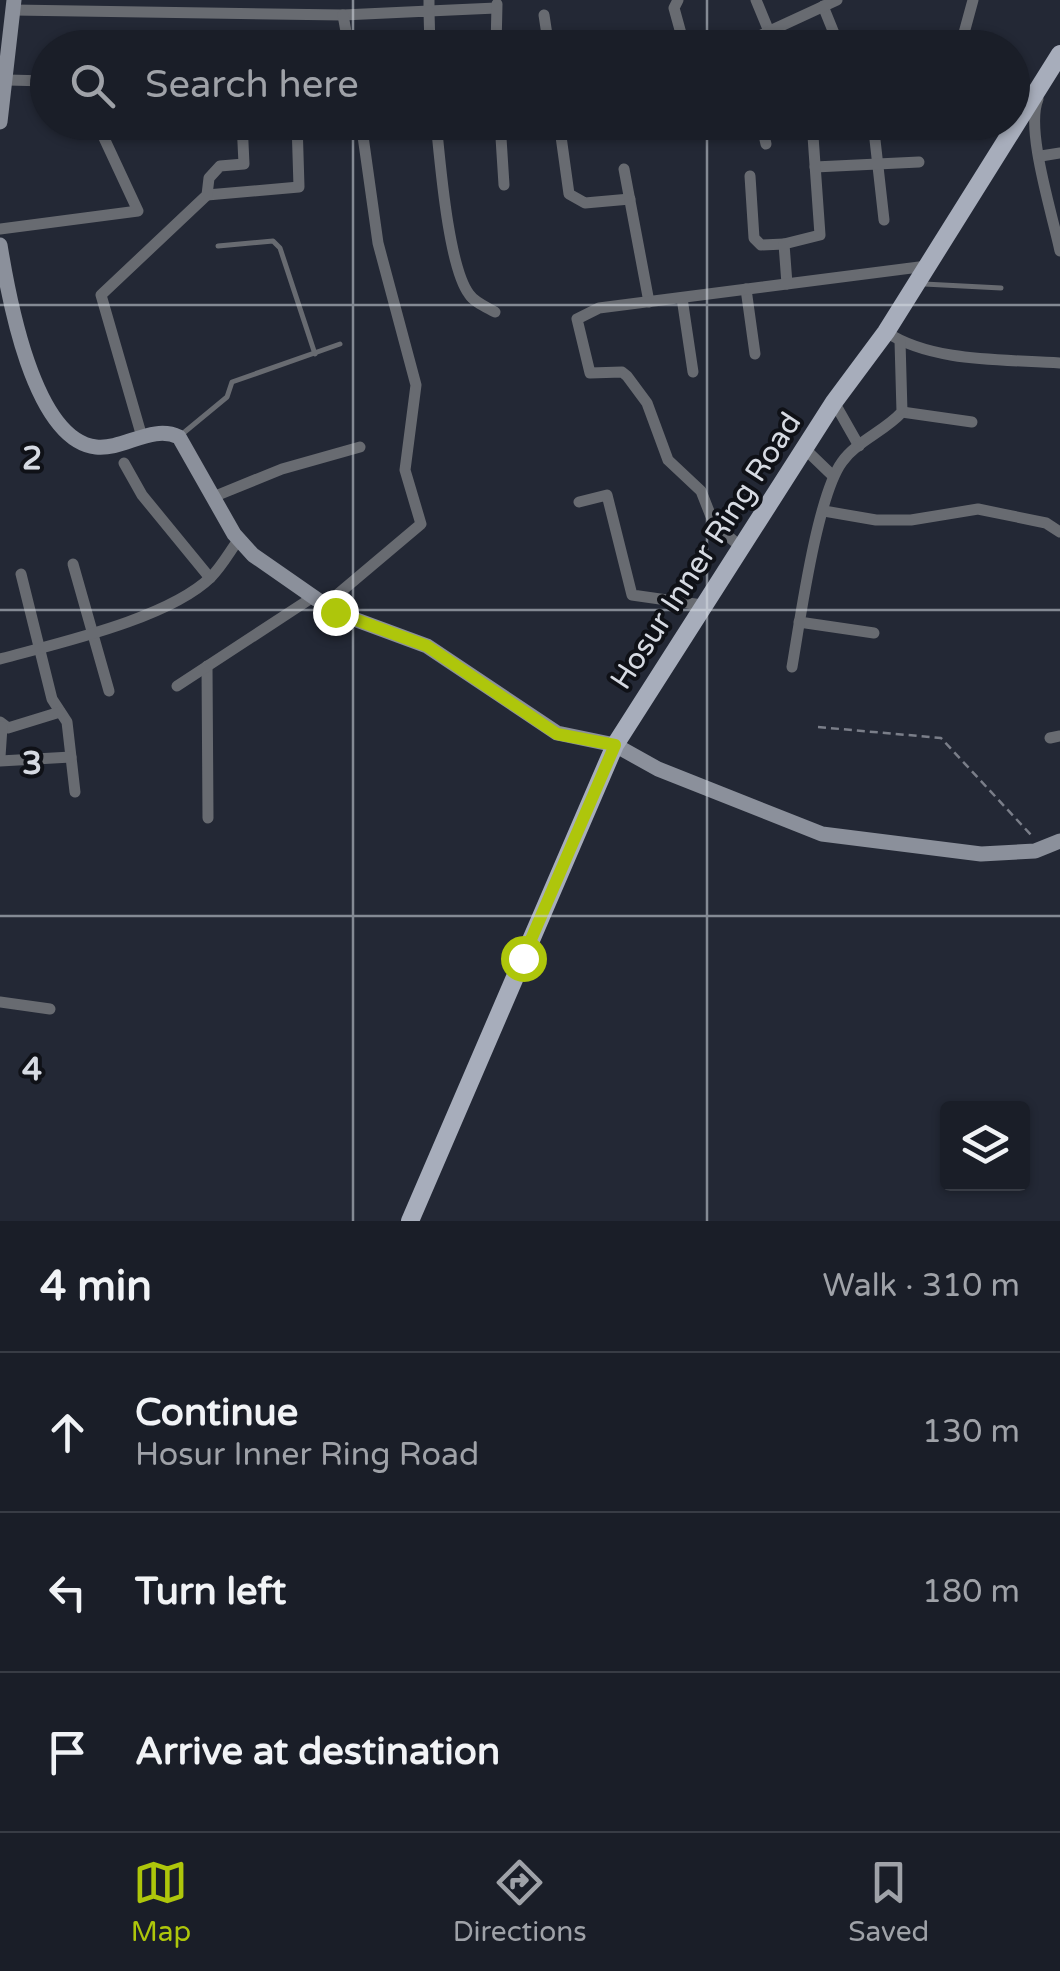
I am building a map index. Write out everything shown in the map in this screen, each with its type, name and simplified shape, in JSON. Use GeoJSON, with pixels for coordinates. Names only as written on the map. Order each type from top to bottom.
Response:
{"type":"FeatureCollection","features":[{"type":"Feature","properties":{"kind":"main road","name":"Hosur Inner Ring Road"},"geometry":{"type":"LineString","coordinates":[[1030,111],[1048,84],[1060,54]]}},
{"type":"Feature","properties":{"kind":"main road","name":"Hosur Inner Ring Road"},"geometry":{"type":"LineString","coordinates":[[410,1221],[615,745],[834,402],[893,337],[916,284],[1011,140]]}},
{"type":"Feature","properties":{"kind":"street"},"geometry":{"type":"LineString","coordinates":[[678,0],[674,8],[681,30]]}},
{"type":"Feature","properties":{"kind":"street"},"geometry":{"type":"LineString","coordinates":[[756,0],[768,30],[838,0]]}},
{"type":"Feature","properties":{"kind":"street"},"geometry":{"type":"LineString","coordinates":[[965,30],[973,0]]}},
{"type":"Feature","properties":{"kind":"street"},"geometry":{"type":"LineString","coordinates":[[0,122],[13,5],[257,7],[343,15],[497,4],[496,30]]}},
{"type":"Feature","properties":{"kind":"street"},"geometry":{"type":"LineString","coordinates":[[822,6],[832,30]]}},
{"type":"Feature","properties":{"kind":"street"},"geometry":{"type":"LineString","coordinates":[[343,15],[346,30]]}},
{"type":"Feature","properties":{"kind":"street"},"geometry":{"type":"LineString","coordinates":[[544,16],[546,30]]}},
{"type":"Feature","properties":{"kind":"street"},"geometry":{"type":"LineString","coordinates":[[7,80],[30,81]]}},
{"type":"Feature","properties":{"kind":"street"},"geometry":{"type":"LineString","coordinates":[[1048,84],[1034,112],[1055,207],[1060,250]]}},
{"type":"Feature","properties":{"kind":"street"},"geometry":{"type":"LineString","coordinates":[[0,229],[138,210],[105,140]]}},
{"type":"Feature","properties":{"kind":"street"},"geometry":{"type":"LineString","coordinates":[[207,195],[209,178],[220,166],[244,164],[243,140]]}},
{"type":"Feature","properties":{"kind":"street"},"geometry":{"type":"LineString","coordinates":[[142,437],[100,295],[207,195],[300,188],[298,140]]}},
{"type":"Feature","properties":{"kind":"street"},"geometry":{"type":"LineString","coordinates":[[176,686],[319,601],[420,524],[405,470],[416,385],[378,242],[364,140]]}},
{"type":"Feature","properties":{"kind":"street"},"geometry":{"type":"LineString","coordinates":[[438,140],[445,199],[463,280],[470,298],[495,312]]}},
{"type":"Feature","properties":{"kind":"street"},"geometry":{"type":"LineString","coordinates":[[501,140],[504,186]]}},
{"type":"Feature","properties":{"kind":"street"},"geometry":{"type":"LineString","coordinates":[[561,140],[569,194],[592,203],[630,199]]}},
{"type":"Feature","properties":{"kind":"street"},"geometry":{"type":"LineString","coordinates":[[765,140],[766,144]]}},
{"type":"Feature","properties":{"kind":"street"},"geometry":{"type":"LineString","coordinates":[[750,176],[756,242],[784,244],[819,237],[813,140]]}},
{"type":"Feature","properties":{"kind":"street"},"geometry":{"type":"LineString","coordinates":[[875,140],[884,220]]}},
{"type":"Feature","properties":{"kind":"street"},"geometry":{"type":"LineString","coordinates":[[1041,156],[1060,153]]}},
{"type":"Feature","properties":{"kind":"street"},"geometry":{"type":"LineString","coordinates":[[815,167],[919,162]]}},
{"type":"Feature","properties":{"kind":"street"},"geometry":{"type":"LineString","coordinates":[[624,168],[648,302]]}},
{"type":"Feature","properties":{"kind":"street"},"geometry":{"type":"LineString","coordinates":[[784,244],[787,284]]}},
{"type":"Feature","properties":{"kind":"street"},"geometry":{"type":"LineString","coordinates":[[0,245],[15,320],[32,377],[52,411],[81,442],[97,447],[169,432],[178,437],[239,539],[253,555],[319,601],[427,646],[557,734],[615,745],[658,769],[822,834],[980,854],[1043,849],[1060,840]]}},
{"type":"Feature","properties":{"kind":"street"},"geometry":{"type":"LineString","coordinates":[[742,548],[714,524],[701,490],[668,460],[647,403],[627,376],[622,372],[590,373],[579,316],[648,302],[927,266]]}},
{"type":"Feature","properties":{"kind":"street"},"geometry":{"type":"LineString","coordinates":[[746,289],[755,354]]}},
{"type":"Feature","properties":{"kind":"street"},"geometry":{"type":"LineString","coordinates":[[682,298],[693,372]]}},
{"type":"Feature","properties":{"kind":"street"},"geometry":{"type":"LineString","coordinates":[[902,412],[893,337],[956,355],[1060,363]]}},
{"type":"Feature","properties":{"kind":"street"},"geometry":{"type":"LineString","coordinates":[[834,402],[858,446]]}},
{"type":"Feature","properties":{"kind":"street"},"geometry":{"type":"LineString","coordinates":[[792,667],[833,476],[858,446],[902,412],[972,422]]}},
{"type":"Feature","properties":{"kind":"street"},"geometry":{"type":"LineString","coordinates":[[214,497],[282,470],[360,447]]}},
{"type":"Feature","properties":{"kind":"street"},"geometry":{"type":"LineString","coordinates":[[805,449],[833,476]]}},
{"type":"Feature","properties":{"kind":"street"},"geometry":{"type":"LineString","coordinates":[[124,463],[142,495],[210,578]]}},
{"type":"Feature","properties":{"kind":"street"},"geometry":{"type":"LineString","coordinates":[[578,502],[607,495],[632,595],[702,606]]}},
{"type":"Feature","properties":{"kind":"street"},"geometry":{"type":"LineString","coordinates":[[824,511],[876,520],[912,520],[978,509],[1046,523],[1060,532]]}},
{"type":"Feature","properties":{"kind":"street"},"geometry":{"type":"LineString","coordinates":[[0,659],[92,634],[172,602],[210,578],[239,539]]}},
{"type":"Feature","properties":{"kind":"street"},"geometry":{"type":"LineString","coordinates":[[73,564],[108,692]]}},
{"type":"Feature","properties":{"kind":"street"},"geometry":{"type":"LineString","coordinates":[[21,574],[52,699],[66,722],[75,792]]}},
{"type":"Feature","properties":{"kind":"street"},"geometry":{"type":"LineString","coordinates":[[799,622],[874,633]]}},
{"type":"Feature","properties":{"kind":"street"},"geometry":{"type":"LineString","coordinates":[[207,666],[208,818]]}},
{"type":"Feature","properties":{"kind":"street"},"geometry":{"type":"LineString","coordinates":[[60,712],[1,724],[0,759],[71,757]]}},
{"type":"Feature","properties":{"kind":"street"},"geometry":{"type":"LineString","coordinates":[[0,1002],[50,1009]]}},
{"type":"Feature","properties":{"kind":"lane"},"geometry":{"type":"LineString","coordinates":[[218,246],[274,241],[280,248],[315,354]]}},
{"type":"Feature","properties":{"kind":"lane"},"geometry":{"type":"LineString","coordinates":[[916,284],[1001,288]]}},
{"type":"Feature","properties":{"kind":"lane"},"geometry":{"type":"LineString","coordinates":[[178,437],[228,398],[232,382],[340,344]]}},
{"type":"Feature","properties":{"kind":"path"},"geometry":{"type":"LineString","coordinates":[[818,727],[942,738],[1043,849]]}},
{"type":"Feature","properties":{"kind":"route"},"geometry":{"type":"LineString","coordinates":[[335,612],[427,646],[557,734],[615,745],[523,958]]}}]}
